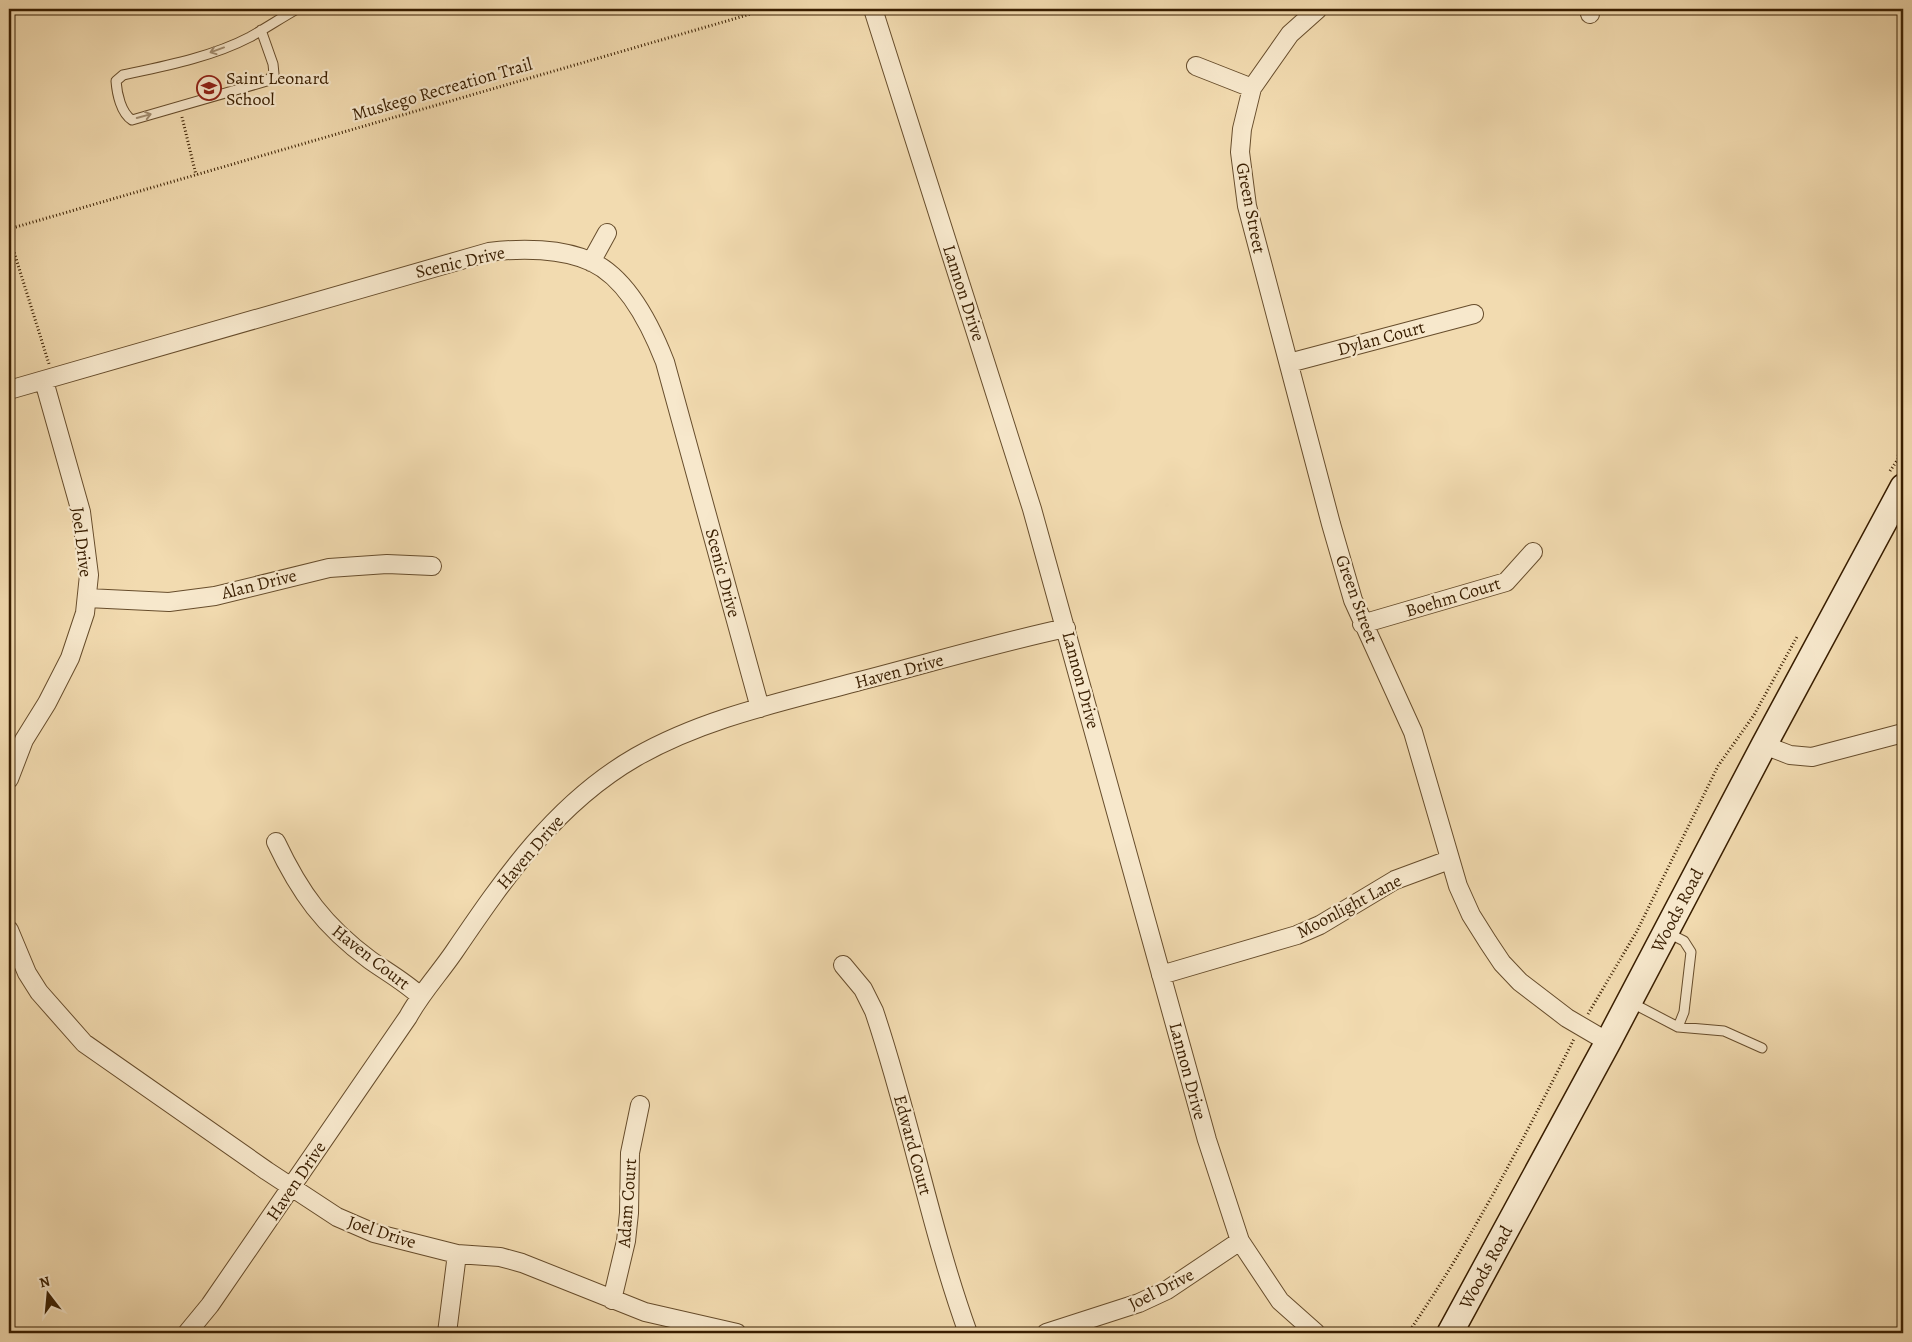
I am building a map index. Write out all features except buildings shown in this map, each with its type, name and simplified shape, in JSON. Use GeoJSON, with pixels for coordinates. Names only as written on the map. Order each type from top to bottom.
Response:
{"type":"FeatureCollection","features":[{"type":"Feature","properties":{"kind":"street","name":"Lannon Drive"},"geometry":{"type":"LineString","coordinates":[[873,9],[1032,509],[1207,1140],[1240,1240],[1280,1301],[1316,1333]]}},
{"type":"Feature","properties":{"kind":"street"},"geometry":{"type":"LineString","coordinates":[[1196,66],[1252,88],[1290,34],[1318,9]]}},
{"type":"Feature","properties":{"kind":"street","name":"Green Street"},"geometry":{"type":"LineString","coordinates":[[1252,88],[1242,129],[1240,152],[1242,178],[1289,363],[1331,524],[1362,624],[1413,732],[1449,860],[1471,915],[1502,963],[1541,1000],[1608,1042]]}},
{"type":"Feature","properties":{"kind":"street"},"geometry":{"type":"LineString","coordinates":[[591,262],[607,233]]}},
{"type":"Feature","properties":{"kind":"street","name":"Scenic Drive"},"geometry":{"type":"LineString","coordinates":[[9,390],[489,252],[528,250],[565,254],[591,262],[621,285],[647,322],[663,356],[760,708]]}},
{"type":"Feature","properties":{"kind":"street","name":"Dylan Court"},"geometry":{"type":"LineString","coordinates":[[1289,363],[1474,314]]}},
{"type":"Feature","properties":{"kind":"street","name":"Joel Drive"},"geometry":{"type":"LineString","coordinates":[[9,779],[24,740],[47,703],[70,658],[84,613],[89,575],[81,512],[48,380]]}},
{"type":"Feature","properties":{"kind":"street","name":"Woods Road"},"geometry":{"type":"LineString","coordinates":[[1450,1333],[1608,1042],[1764,745],[1894,482]]}},
{"type":"Feature","properties":{"kind":"street","name":"Boehm Court"},"geometry":{"type":"LineString","coordinates":[[1362,624],[1506,582],[1533,552]]}},
{"type":"Feature","properties":{"kind":"street","name":"Alan Drive"},"geometry":{"type":"LineString","coordinates":[[86,598],[168,602],[215,596],[329,568],[387,564],[432,566]]}},
{"type":"Feature","properties":{"kind":"street","name":"Haven Drive"},"geometry":{"type":"LineString","coordinates":[[187,1333],[210,1305],[292,1187],[408,1017],[420,996],[443,968],[522,856],[554,821],[590,789],[657,746],[702,727],[760,708],[1066,628]]}},
{"type":"Feature","properties":{"kind":"street"},"geometry":{"type":"LineString","coordinates":[[1764,745],[1790,755],[1812,757],[1903,733]]}},
{"type":"Feature","properties":{"kind":"street","name":"Haven Court"},"geometry":{"type":"LineString","coordinates":[[276,842],[293,879],[319,914],[350,944],[420,996]]}},
{"type":"Feature","properties":{"kind":"street","name":"Moonlight Lane"},"geometry":{"type":"LineString","coordinates":[[1161,975],[1297,935],[1320,925],[1396,880],[1449,860]]}},
{"type":"Feature","properties":{"kind":"street","name":"Joel Drive"},"geometry":{"type":"LineString","coordinates":[[9,930],[21,961],[39,992],[84,1042],[337,1217],[374,1233],[456,1254],[500,1257],[522,1263],[645,1312],[737,1333]]}},
{"type":"Feature","properties":{"kind":"street","name":"Edward Court"},"geometry":{"type":"LineString","coordinates":[[843,965],[863,989],[874,1011],[917,1155],[955,1297],[968,1333]]}},
{"type":"Feature","properties":{"kind":"street","name":"Adam Court"},"geometry":{"type":"LineString","coordinates":[[612,1300],[626,1241],[630,1213],[630,1153],[640,1105]]}},
{"type":"Feature","properties":{"kind":"street","name":"Joel Drive"},"geometry":{"type":"LineString","coordinates":[[1046,1333],[1139,1303],[1174,1285],[1240,1240]]}},
{"type":"Feature","properties":{"kind":"street"},"geometry":{"type":"LineString","coordinates":[[447,1333],[456,1254]]}},
{"type":"Feature","properties":{"kind":"lane"},"geometry":{"type":"LineString","coordinates":[[261,30],[273,64],[274,74],[267,81],[132,120],[123,108],[117,91],[116,81],[123,75],[213,52],[249,37],[261,30],[297,9]]}},
{"type":"Feature","properties":{"kind":"lane"},"geometry":{"type":"LineString","coordinates":[[1666,932],[1684,941],[1691,952],[1684,1012],[1678,1027]]}},
{"type":"Feature","properties":{"kind":"lane"},"geometry":{"type":"LineString","coordinates":[[1629,1001],[1678,1027],[1724,1031],[1762,1048]]}},
{"type":"Feature","properties":{"kind":"path","name":"Muskego Recreation Trail"},"geometry":{"type":"LineString","coordinates":[[9,230],[768,9]]}},
{"type":"Feature","properties":{"kind":"path"},"geometry":{"type":"LineString","coordinates":[[179,107],[196,175]]}},
{"type":"Feature","properties":{"kind":"path"},"geometry":{"type":"LineString","coordinates":[[9,236],[48,380]]}},
{"type":"Feature","properties":{"kind":"path"},"geometry":{"type":"LineString","coordinates":[[1894,482],[1903,402]]}},
{"type":"Feature","properties":{"kind":"path"},"geometry":{"type":"LineString","coordinates":[[1586,1017],[1637,932],[1718,766],[1754,715],[1802,629]]}},
{"type":"Feature","properties":{"kind":"path"},"geometry":{"type":"LineString","coordinates":[[1408,1333],[1448,1274],[1516,1152],[1578,1033]]}},
{"type":"Feature","properties":{"kind":"place","name":"Saint Leonard School"},"geometry":{"type":"Point","coordinates":[209,88]}}]}
